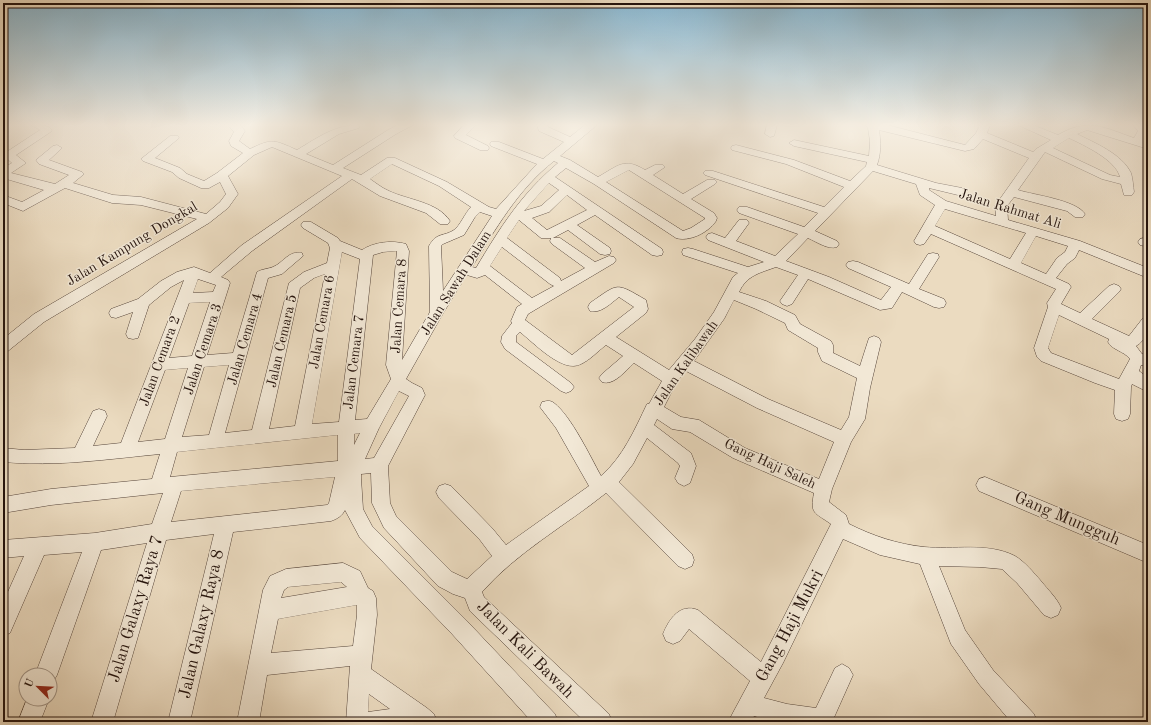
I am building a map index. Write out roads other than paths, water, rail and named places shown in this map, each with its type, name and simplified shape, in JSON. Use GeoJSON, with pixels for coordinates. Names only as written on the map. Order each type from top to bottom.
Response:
{"type":"FeatureCollection","features":[{"type":"Feature","properties":{"kind":"street"},"geometry":{"type":"LineString","coordinates":[[14,159],[24,164],[36,159]]}},
{"type":"Feature","properties":{"kind":"street"},"geometry":{"type":"LineString","coordinates":[[147,159],[176,170],[183,176],[205,186],[244,159]]}},
{"type":"Feature","properties":{"kind":"street"},"geometry":{"type":"LineString","coordinates":[[310,159],[357,177],[384,193],[430,210],[444,221]]}},
{"type":"Feature","properties":{"kind":"street"},"geometry":{"type":"LineString","coordinates":[[334,169],[350,159]]}},
{"type":"Feature","properties":{"kind":"street"},"geometry":{"type":"LineString","coordinates":[[552,159],[598,182],[680,235],[685,236],[710,221],[710,216],[646,175],[629,166],[598,182]]}},
{"type":"Feature","properties":{"kind":"street"},"geometry":{"type":"LineString","coordinates":[[778,159],[790,162],[852,186]]}},
{"type":"Feature","properties":{"kind":"street"},"geometry":{"type":"LineString","coordinates":[[856,159],[872,163],[921,182],[958,191]]}},
{"type":"Feature","properties":{"kind":"street"},"geometry":{"type":"LineString","coordinates":[[872,163],[873,159]]}},
{"type":"Feature","properties":{"kind":"street"},"geometry":{"type":"LineString","coordinates":[[1002,221],[1001,206],[1034,159]]}},
{"type":"Feature","properties":{"kind":"street"},"geometry":{"type":"LineString","coordinates":[[1068,159],[1127,187],[1125,172],[1113,159]]}},
{"type":"Feature","properties":{"kind":"street"},"geometry":{"type":"LineString","coordinates":[[3,199],[23,207],[78,174],[48,164],[42,160]]}},
{"type":"Feature","properties":{"kind":"street"},"geometry":{"type":"LineString","coordinates":[[116,313],[143,303],[166,284],[182,276],[194,272],[212,278],[247,248],[357,177],[391,160],[443,184],[479,206],[498,214]]}},
{"type":"Feature","properties":{"kind":"street"},"geometry":{"type":"LineString","coordinates":[[526,300],[472,270],[520,214],[548,177],[556,160]]}},
{"type":"Feature","properties":{"kind":"street","name":"Jalan Sawah Dalam"},"geometry":{"type":"LineString","coordinates":[[362,466],[372,425],[406,387],[437,312],[472,270],[498,214],[524,184],[556,160]]}},
{"type":"Feature","properties":{"kind":"street"},"geometry":{"type":"LineString","coordinates":[[3,174],[20,163]]}},
{"type":"Feature","properties":{"kind":"street","name":"Jalan Kalibawah"},"geometry":{"type":"LineString","coordinates":[[471,590],[483,576],[504,557],[603,485],[617,473],[627,459],[653,409],[671,379],[708,332],[738,280],[748,272],[776,262],[852,186],[872,163]]}},
{"type":"Feature","properties":{"kind":"street"},"geometry":{"type":"LineString","coordinates":[[646,175],[659,167]]}},
{"type":"Feature","properties":{"kind":"street"},"geometry":{"type":"LineString","coordinates":[[3,174],[52,188],[60,186],[112,199],[141,201],[207,218]]}},
{"type":"Feature","properties":{"kind":"street","name":"Jalan Kampung Dongkal"},"geometry":{"type":"LineString","coordinates":[[3,347],[39,318],[175,239],[207,218],[226,202],[232,194],[221,176]]}},
{"type":"Feature","properties":{"kind":"street"},"geometry":{"type":"LineString","coordinates":[[548,177],[657,252]]}},
{"type":"Feature","properties":{"kind":"street"},"geometry":{"type":"LineString","coordinates":[[683,199],[710,178],[826,212]]}},
{"type":"Feature","properties":{"kind":"street","name":"Jalan Rahmat Ali"},"geometry":{"type":"LineString","coordinates":[[921,182],[924,192],[942,204],[1076,244],[1148,273]]}},
{"type":"Feature","properties":{"kind":"street"},"geometry":{"type":"LineString","coordinates":[[520,214],[545,209],[566,190]]}},
{"type":"Feature","properties":{"kind":"street"},"geometry":{"type":"LineString","coordinates":[[1010,192],[1071,208],[1079,214]]}},
{"type":"Feature","properties":{"kind":"street"},"geometry":{"type":"LineString","coordinates":[[552,238],[569,225],[617,194]]}},
{"type":"Feature","properties":{"kind":"street"},"geometry":{"type":"LineString","coordinates":[[920,241],[942,204]]}},
{"type":"Feature","properties":{"kind":"street"},"geometry":{"type":"LineString","coordinates":[[437,312],[435,246],[438,241],[460,232],[470,215],[479,206]]}},
{"type":"Feature","properties":{"kind":"street"},"geometry":{"type":"LineString","coordinates":[[743,210],[806,232],[833,244]]}},
{"type":"Feature","properties":{"kind":"street"},"geometry":{"type":"LineString","coordinates":[[520,214],[545,235],[552,238],[594,268]]}},
{"type":"Feature","properties":{"kind":"street"},"geometry":{"type":"LineString","coordinates":[[728,243],[743,223]]}},
{"type":"Feature","properties":{"kind":"street"},"geometry":{"type":"LineString","coordinates":[[307,225],[334,241],[336,244],[367,258]]}},
{"type":"Feature","properties":{"kind":"street"},"geometry":{"type":"LineString","coordinates":[[569,225],[607,255],[594,268],[528,306],[519,316],[518,321],[565,359],[570,361],[576,360],[641,308],[641,304],[620,291],[594,306]]}},
{"type":"Feature","properties":{"kind":"street"},"geometry":{"type":"LineString","coordinates":[[928,228],[1062,286],[1065,289],[1057,299],[1041,348],[1042,353],[1046,357],[1100,379],[1138,380],[1148,386]]}},
{"type":"Feature","properties":{"kind":"street"},"geometry":{"type":"LineString","coordinates":[[1013,265],[1033,231]]}},
{"type":"Feature","properties":{"kind":"street"},"geometry":{"type":"LineString","coordinates":[[712,237],[805,274],[824,280],[880,305],[887,304],[899,286]]}},
{"type":"Feature","properties":{"kind":"street"},"geometry":{"type":"LineString","coordinates":[[500,239],[555,281]]}},
{"type":"Feature","properties":{"kind":"street","name":"Jalan Cemara 6"},"geometry":{"type":"LineString","coordinates":[[302,433],[336,244]]}},
{"type":"Feature","properties":{"kind":"street"},"geometry":{"type":"LineString","coordinates":[[1048,280],[1062,261],[1070,255],[1076,244]]}},
{"type":"Feature","properties":{"kind":"street","name":"Jalan Cemara 8"},"geometry":{"type":"LineString","coordinates":[[367,258],[367,254],[370,251],[393,247],[402,248],[394,365],[406,387]]}},
{"type":"Feature","properties":{"kind":"street"},"geometry":{"type":"LineString","coordinates":[[688,252],[748,272]]}},
{"type":"Feature","properties":{"kind":"street","name":"Jalan Cemara 4"},"geometry":{"type":"LineString","coordinates":[[215,441],[262,275],[277,271],[297,256]]}},
{"type":"Feature","properties":{"kind":"street"},"geometry":{"type":"LineString","coordinates":[[912,291],[933,257]]}},
{"type":"Feature","properties":{"kind":"street","name":"Jalan Cemara 7"},"geometry":{"type":"LineString","coordinates":[[362,466],[346,428],[367,258]]}},
{"type":"Feature","properties":{"kind":"street"},"geometry":{"type":"LineString","coordinates":[[853,265],[939,303]]}},
{"type":"Feature","properties":{"kind":"street","name":"Jalan Cemara 5"},"geometry":{"type":"LineString","coordinates":[[259,437],[294,286],[309,275],[332,266]]}},
{"type":"Feature","properties":{"kind":"street","name":"Jalan Cemara 2"},"geometry":{"type":"LineString","coordinates":[[127,450],[194,272]]}},
{"type":"Feature","properties":{"kind":"street"},"geometry":{"type":"LineString","coordinates":[[787,301],[805,274]]}},
{"type":"Feature","properties":{"kind":"street","name":"Jalan Cemara 3"},"geometry":{"type":"LineString","coordinates":[[169,489],[171,445],[223,283],[212,278]]}},
{"type":"Feature","properties":{"kind":"street"},"geometry":{"type":"LineString","coordinates":[[1082,320],[1114,289]]}},
{"type":"Feature","properties":{"kind":"street"},"geometry":{"type":"LineString","coordinates":[[731,294],[786,317],[793,322],[793,326],[797,329],[809,337],[826,345],[825,352],[827,357],[866,375]]}},
{"type":"Feature","properties":{"kind":"street"},"geometry":{"type":"LineString","coordinates":[[183,299],[220,296]]}},
{"type":"Feature","properties":{"kind":"street"},"geometry":{"type":"LineString","coordinates":[[133,334],[143,303]]}},
{"type":"Feature","properties":{"kind":"street"},"geometry":{"type":"LineString","coordinates":[[1053,311],[1082,320],[1129,342],[1133,341],[1148,322]]}},
{"type":"Feature","properties":{"kind":"street"},"geometry":{"type":"LineString","coordinates":[[1053,311],[1128,349],[1142,359],[1127,379],[1122,414]]}},
{"type":"Feature","properties":{"kind":"street"},"geometry":{"type":"LineString","coordinates":[[520,324],[508,337],[510,345],[566,387]]}},
{"type":"Feature","properties":{"kind":"street"},"geometry":{"type":"LineString","coordinates":[[605,336],[671,379]]}},
{"type":"Feature","properties":{"kind":"street"},"geometry":{"type":"LineString","coordinates":[[823,489],[844,439],[858,419],[874,342]]}},
{"type":"Feature","properties":{"kind":"street"},"geometry":{"type":"LineString","coordinates":[[607,378],[634,355]]}},
{"type":"Feature","properties":{"kind":"street"},"geometry":{"type":"LineString","coordinates":[[159,365],[238,358]]}},
{"type":"Feature","properties":{"kind":"street"},"geometry":{"type":"LineString","coordinates":[[684,362],[708,376],[796,420],[844,439]]}},
{"type":"Feature","properties":{"kind":"street"},"geometry":{"type":"LineString","coordinates":[[406,387],[417,397],[399,426],[352,478],[354,511],[366,532],[459,627],[547,722]]}},
{"type":"Feature","properties":{"kind":"street"},"geometry":{"type":"LineString","coordinates":[[548,407],[562,423],[603,485],[685,560]]}},
{"type":"Feature","properties":{"kind":"street","name":"Gang Haji Saleh"},"geometry":{"type":"LineString","coordinates":[[653,409],[678,424],[693,425],[739,453],[823,489],[820,506],[840,521],[839,528]]}},
{"type":"Feature","properties":{"kind":"street"},"geometry":{"type":"LineString","coordinates":[[81,454],[99,416]]}},
{"type":"Feature","properties":{"kind":"street"},"geometry":{"type":"LineString","coordinates":[[3,455],[24,457],[81,454],[372,425]]}},
{"type":"Feature","properties":{"kind":"street"},"geometry":{"type":"LineString","coordinates":[[644,426],[685,458],[688,466],[684,478]]}},
{"type":"Feature","properties":{"kind":"street"},"geometry":{"type":"LineString","coordinates":[[4,507],[51,497],[169,489],[362,466]]}},
{"type":"Feature","properties":{"kind":"street"},"geometry":{"type":"LineString","coordinates":[[3,550],[95,542],[159,532],[225,526],[331,513],[337,508],[362,466]]}},
{"type":"Feature","properties":{"kind":"street","name":"Jalan Kali Bawah"},"geometry":{"type":"LineString","coordinates":[[362,466],[390,522],[445,579],[460,587],[471,590],[477,604],[601,722]]}},
{"type":"Feature","properties":{"kind":"street","name":"Gang Mungguh"},"geometry":{"type":"LineString","coordinates":[[985,485],[1083,525],[1148,554]]}},
{"type":"Feature","properties":{"kind":"street","name":"Jalan Galaxy Raya 7"},"geometry":{"type":"LineString","coordinates":[[102,722],[159,532],[169,489]]}},
{"type":"Feature","properties":{"kind":"street"},"geometry":{"type":"LineString","coordinates":[[445,492],[486,534],[504,557]]}},
{"type":"Feature","properties":{"kind":"street","name":"Jalan Galaxy Raya 8"},"geometry":{"type":"LineString","coordinates":[[179,722],[225,526]]}},
{"type":"Feature","properties":{"kind":"street"},"geometry":{"type":"LineString","coordinates":[[839,528],[881,548],[926,556],[1001,560],[1016,568],[1051,608]]}},
{"type":"Feature","properties":{"kind":"street","name":"Gang Haji Mukri"},"geometry":{"type":"LineString","coordinates":[[739,722],[822,564],[839,528]]}},
{"type":"Feature","properties":{"kind":"street"},"geometry":{"type":"LineString","coordinates":[[49,667],[95,542]]}},
{"type":"Feature","properties":{"kind":"street"},"geometry":{"type":"LineString","coordinates":[[3,626],[38,546]]}},
{"type":"Feature","properties":{"kind":"street"},"geometry":{"type":"LineString","coordinates":[[926,556],[958,638],[986,677],[1026,722]]}},
{"type":"Feature","properties":{"kind":"street"},"geometry":{"type":"LineString","coordinates":[[248,722],[273,590],[277,583],[286,578],[343,572],[353,578],[361,595],[366,598],[367,605],[357,722]]}},
{"type":"Feature","properties":{"kind":"street"},"geometry":{"type":"LineString","coordinates":[[270,610],[361,595]]}},
{"type":"Feature","properties":{"kind":"street"},"geometry":{"type":"LineString","coordinates":[[673,634],[685,618],[691,617],[763,678]]}},
{"type":"Feature","properties":{"kind":"street"},"geometry":{"type":"LineString","coordinates":[[260,665],[361,665],[422,719]]}},
{"type":"Feature","properties":{"kind":"street"},"geometry":{"type":"LineString","coordinates":[[749,704],[787,715],[819,719],[824,715],[842,675]]}},
{"type":"Feature","properties":{"kind":"street"},"geometry":{"type":"LineString","coordinates":[[29,722],[35,707]]}},
{"type":"Feature","properties":{"kind":"street"},"geometry":{"type":"LineString","coordinates":[[371,722],[422,719]]}}]}
